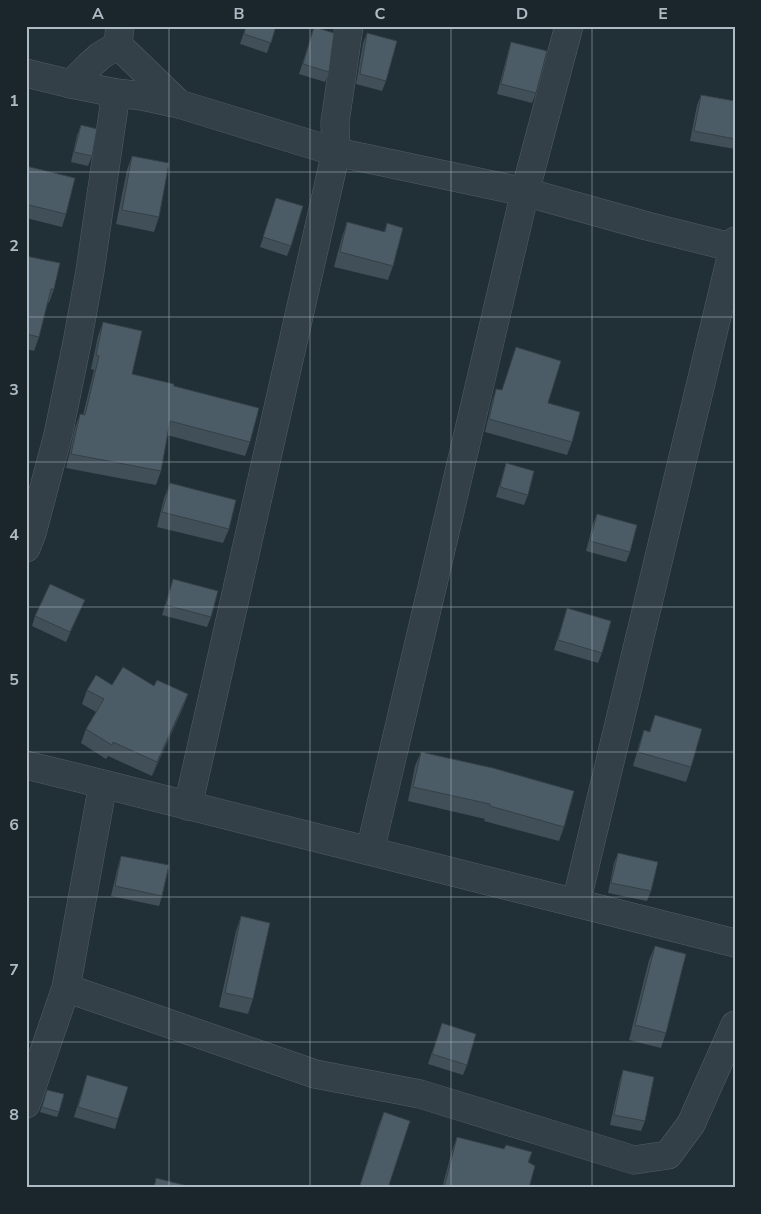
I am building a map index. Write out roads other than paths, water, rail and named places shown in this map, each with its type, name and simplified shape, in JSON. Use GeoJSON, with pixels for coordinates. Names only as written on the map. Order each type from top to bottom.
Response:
{"type":"FeatureCollection","features":[{"type":"Feature","properties":{"kind":"street"},"geometry":{"type":"LineString","coordinates":[[188,806],[336,152],[334,122],[349,26]]}},
{"type":"Feature","properties":{"kind":"street"},"geometry":{"type":"LineString","coordinates":[[370,851],[525,192],[569,26]]}},
{"type":"Feature","properties":{"kind":"street"},"geometry":{"type":"LineString","coordinates":[[72,84],[119,36],[178,104]]}},
{"type":"Feature","properties":{"kind":"street"},"geometry":{"type":"LineString","coordinates":[[26,73],[116,93],[142,96],[178,104],[336,152],[525,192],[647,226],[734,246],[576,903]]}},
{"type":"Feature","properties":{"kind":"street"},"geometry":{"type":"LineString","coordinates":[[26,548],[58,435],[77,343],[90,271],[116,93]]}},
{"type":"Feature","properties":{"kind":"street"},"geometry":{"type":"LineString","coordinates":[[26,766],[735,943]]}},
{"type":"Feature","properties":{"kind":"street"},"geometry":{"type":"LineString","coordinates":[[26,1104],[66,988],[103,784]]}},
{"type":"Feature","properties":{"kind":"street"},"geometry":{"type":"LineString","coordinates":[[66,988],[315,1074],[420,1094],[634,1160],[668,1155],[691,1124],[735,1025]]}}]}
